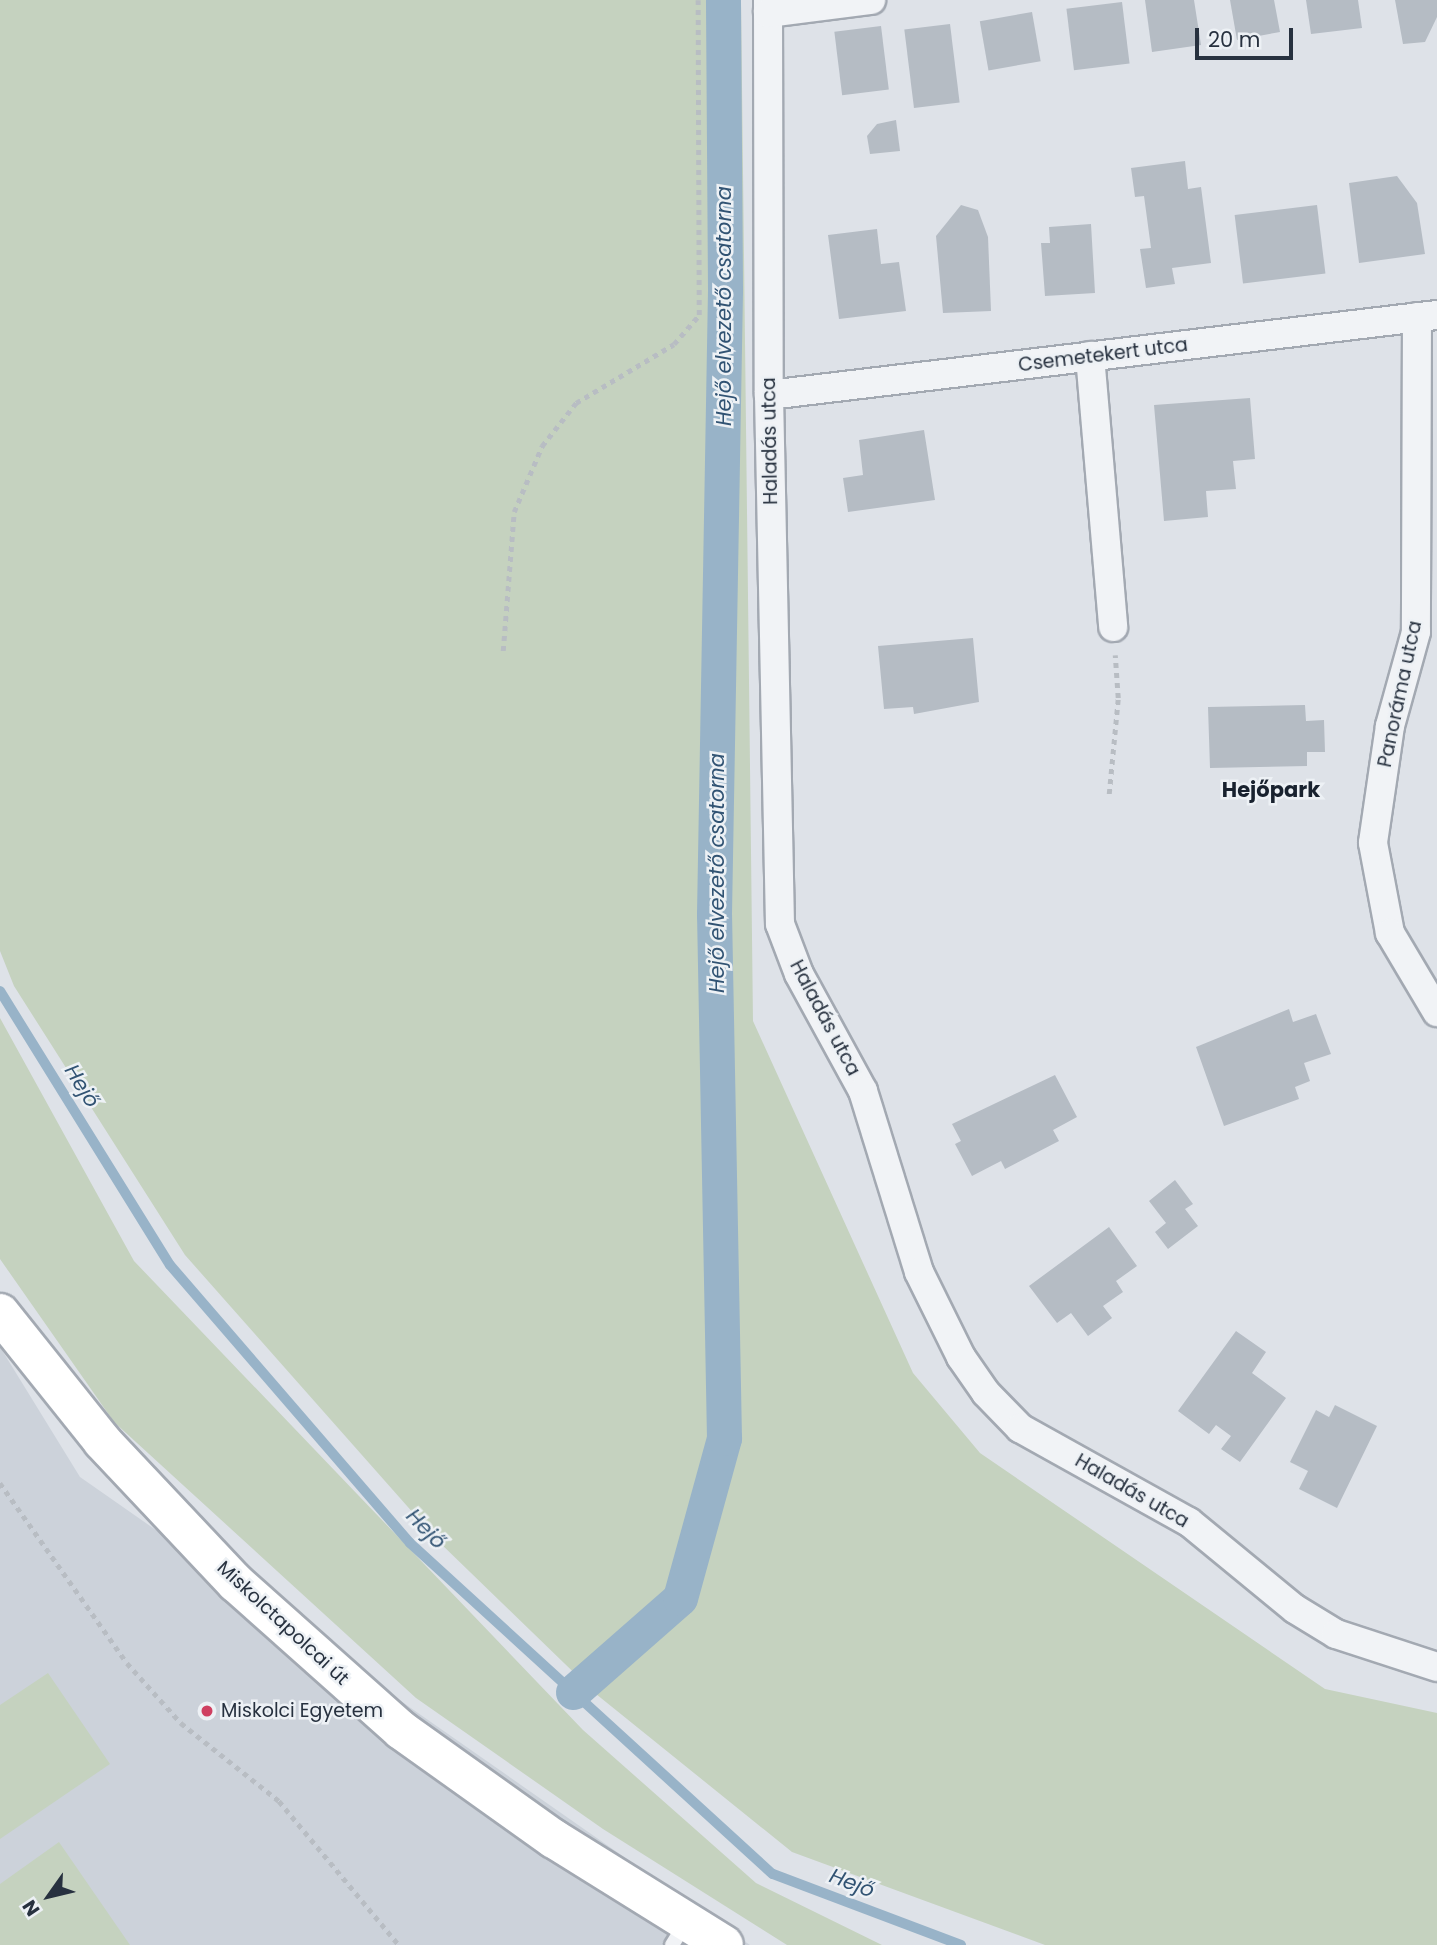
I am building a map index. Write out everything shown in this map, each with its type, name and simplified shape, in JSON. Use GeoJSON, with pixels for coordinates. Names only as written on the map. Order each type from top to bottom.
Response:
{"type":"FeatureCollection","features":[{"type":"Feature","properties":{"kind":"street"},"geometry":{"type":"LineString","coordinates":[[768,6],[871,0]]}},
{"type":"Feature","properties":{"kind":"street","name":"Haladás utca"},"geometry":{"type":"LineString","coordinates":[[768,6],[769,395],[780,924],[799,974],[863,1091],[919,1272],[961,1357],[986,1393],[1020,1428],[1189,1522],[1295,1609],[1336,1634],[1437,1667]]}},
{"type":"Feature","properties":{"kind":"street","name":"Csemetekert utca"},"geometry":{"type":"LineString","coordinates":[[769,395],[1427,316]]}},
{"type":"Feature","properties":{"kind":"street","name":"Panoráma utca"},"geometry":{"type":"LineString","coordinates":[[1427,316],[1416,632],[1390,726],[1373,843],[1390,933],[1437,1012]]}},
{"type":"Feature","properties":{"kind":"street"},"geometry":{"type":"LineString","coordinates":[[1090,356],[1113,627]]}},
{"type":"Feature","properties":{"kind":"street","name":"Miskolctapolcai út"},"geometry":{"type":"LineString","coordinates":[[0,1313],[102,1441],[247,1592],[401,1730],[554,1839],[678,1934],[724,1945]]}},
{"type":"Feature","properties":{"kind":"path"},"geometry":{"type":"LineString","coordinates":[[503,651],[514,512],[542,446],[576,403],[674,344],[699,314],[698,0]]}},
{"type":"Feature","properties":{"kind":"path"},"geometry":{"type":"LineString","coordinates":[[1109,794],[1118,698],[1113,627]]}},
{"type":"Feature","properties":{"kind":"path"},"geometry":{"type":"LineString","coordinates":[[0,1483],[127,1663],[181,1723],[279,1801],[399,1945]]}},
{"type":"Feature","properties":{"kind":"shaded area","name":"Miskolci Egyetem"},"geometry":{"type":"Polygon","coordinates":[[[0,1347],[80,1477],[750,1945],[0,1945],[0,1347]]]}},
{"type":"Feature","properties":{"kind":"green space"},"geometry":{"type":"Polygon","coordinates":[[[0,0],[741,0],[753,1021],[913,1373],[980,1453],[1325,1689],[1437,1713],[1437,1945],[1045,1945],[792,1852],[596,1694],[438,1541],[185,1255],[14,986],[0,951],[0,0]]]}},
{"type":"Feature","properties":{"kind":"green space"},"geometry":{"type":"Polygon","coordinates":[[[0,1018],[134,1261],[583,1730],[756,1883],[882,1945],[787,1945],[603,1829],[416,1698],[114,1422],[0,1259],[0,1018]]]}},
{"type":"Feature","properties":{"kind":"green space"},"geometry":{"type":"Polygon","coordinates":[[[48,1673],[110,1764],[0,1839],[0,1705],[48,1673]]]}},
{"type":"Feature","properties":{"kind":"green space"},"geometry":{"type":"Polygon","coordinates":[[[59,1842],[130,1945],[0,1945],[0,1884],[59,1842]]]}},
{"type":"Feature","properties":{"kind":"building"},"geometry":{"type":"Polygon","coordinates":[[[1145,0],[1194,0],[1201,45],[1152,52],[1145,0]]]}},
{"type":"Feature","properties":{"kind":"building"},"geometry":{"type":"Polygon","coordinates":[[[1230,0],[1274,0],[1280,32],[1237,40],[1230,0]]]}},
{"type":"Feature","properties":{"kind":"building"},"geometry":{"type":"Polygon","coordinates":[[[1306,0],[1358,0],[1362,28],[1311,34],[1306,0]]]}},
{"type":"Feature","properties":{"kind":"building"},"geometry":{"type":"Polygon","coordinates":[[[1395,0],[1437,0],[1437,17],[1425,42],[1403,44],[1395,0]]]}},
{"type":"Feature","properties":{"kind":"building"},"geometry":{"type":"Polygon","coordinates":[[[1122,2],[1130,64],[1074,70],[1066,9],[1122,2]]]}},
{"type":"Feature","properties":{"kind":"building"},"geometry":{"type":"Polygon","coordinates":[[[1032,12],[1041,61],[988,70],[980,21],[1032,12]]]}},
{"type":"Feature","properties":{"kind":"building"},"geometry":{"type":"Polygon","coordinates":[[[950,24],[960,102],[914,108],[904,30],[950,24]]]}},
{"type":"Feature","properties":{"kind":"building"},"geometry":{"type":"Polygon","coordinates":[[[881,26],[889,90],[842,95],[834,32],[881,26]]]}},
{"type":"Feature","properties":{"kind":"building"},"geometry":{"type":"Polygon","coordinates":[[[896,120],[900,151],[870,154],[867,136],[877,124],[896,120]]]}},
{"type":"Feature","properties":{"kind":"building"},"geometry":{"type":"Polygon","coordinates":[[[1185,161],[1188,189],[1201,187],[1211,263],[1172,268],[1175,284],[1146,288],[1140,249],[1151,248],[1144,196],[1135,197],[1131,168],[1185,161]]]}},
{"type":"Feature","properties":{"kind":"building"},"geometry":{"type":"Polygon","coordinates":[[[1397,176],[1417,203],[1425,254],[1359,263],[1349,183],[1397,176]]]}},
{"type":"Feature","properties":{"kind":"building"},"geometry":{"type":"Polygon","coordinates":[[[961,205],[978,210],[988,237],[991,311],[943,313],[936,236],[961,205]]]}},
{"type":"Feature","properties":{"kind":"building"},"geometry":{"type":"Polygon","coordinates":[[[1317,205],[1325,273],[1243,284],[1235,215],[1317,205]]]}},
{"type":"Feature","properties":{"kind":"building"},"geometry":{"type":"Polygon","coordinates":[[[1091,224],[1095,293],[1045,296],[1041,243],[1050,243],[1049,227],[1091,224]]]}},
{"type":"Feature","properties":{"kind":"building"},"geometry":{"type":"Polygon","coordinates":[[[877,229],[881,264],[899,262],[906,311],[839,319],[828,235],[877,229]]]}},
{"type":"Feature","properties":{"kind":"building"},"geometry":{"type":"Polygon","coordinates":[[[1250,398],[1255,459],[1233,461],[1236,489],[1206,491],[1208,517],[1164,521],[1154,405],[1250,398]]]}},
{"type":"Feature","properties":{"kind":"building"},"geometry":{"type":"Polygon","coordinates":[[[924,430],[935,500],[848,512],[843,478],[863,475],[859,440],[924,430]]]}},
{"type":"Feature","properties":{"kind":"building"},"geometry":{"type":"Polygon","coordinates":[[[973,638],[979,702],[914,714],[913,707],[884,709],[878,646],[973,638]]]}},
{"type":"Feature","properties":{"kind":"building"},"geometry":{"type":"Polygon","coordinates":[[[1305,705],[1306,721],[1324,720],[1325,752],[1307,752],[1307,766],[1210,768],[1208,707],[1305,705]]]}},
{"type":"Feature","properties":{"kind":"building"},"geometry":{"type":"Polygon","coordinates":[[[1289,1009],[1293,1022],[1316,1014],[1331,1054],[1304,1063],[1310,1081],[1295,1087],[1299,1099],[1224,1126],[1196,1047],[1289,1009]]]}},
{"type":"Feature","properties":{"kind":"building"},"geometry":{"type":"Polygon","coordinates":[[[1055,1075],[1077,1117],[1053,1130],[1059,1141],[1005,1169],[1001,1161],[972,1176],[955,1144],[961,1141],[952,1124],[1055,1075]]]}},
{"type":"Feature","properties":{"kind":"building"},"geometry":{"type":"Polygon","coordinates":[[[1175,1180],[1193,1204],[1185,1209],[1198,1226],[1168,1249],[1155,1232],[1166,1223],[1149,1201],[1175,1180]]]}},
{"type":"Feature","properties":{"kind":"building"},"geometry":{"type":"Polygon","coordinates":[[[1109,1227],[1137,1266],[1116,1281],[1123,1292],[1103,1306],[1112,1318],[1088,1336],[1071,1313],[1057,1323],[1029,1286],[1109,1227]]]}},
{"type":"Feature","properties":{"kind":"building"},"geometry":{"type":"Polygon","coordinates":[[[1236,1331],[1266,1352],[1252,1373],[1286,1398],[1240,1462],[1221,1449],[1231,1436],[1216,1425],[1209,1434],[1178,1411],[1236,1331]]]}},
{"type":"Feature","properties":{"kind":"building"},"geometry":{"type":"Polygon","coordinates":[[[1335,1405],[1377,1426],[1337,1508],[1299,1489],[1308,1471],[1290,1462],[1316,1410],[1329,1417],[1335,1405]]]}},
{"type":"Feature","properties":{"kind":"waterway","name":"Hejő elvezető csatorna"},"geometry":{"type":"LineString","coordinates":[[573,1692],[680,1598],[724,1438],[714,914],[725,290],[723,0]]}},
{"type":"Feature","properties":{"kind":"waterway","name":"Hejő"},"geometry":{"type":"LineString","coordinates":[[0,991],[170,1265],[410,1543],[773,1874],[961,1945]]}},
{"type":"Feature","properties":{"kind":"place","name":"Miskolci Egyetem"},"geometry":{"type":"Point","coordinates":[207,1711]}},
{"type":"Feature","properties":{"kind":"district","name":"Hejőpark"},"geometry":{"type":"Point","coordinates":[1271,790]}}]}
